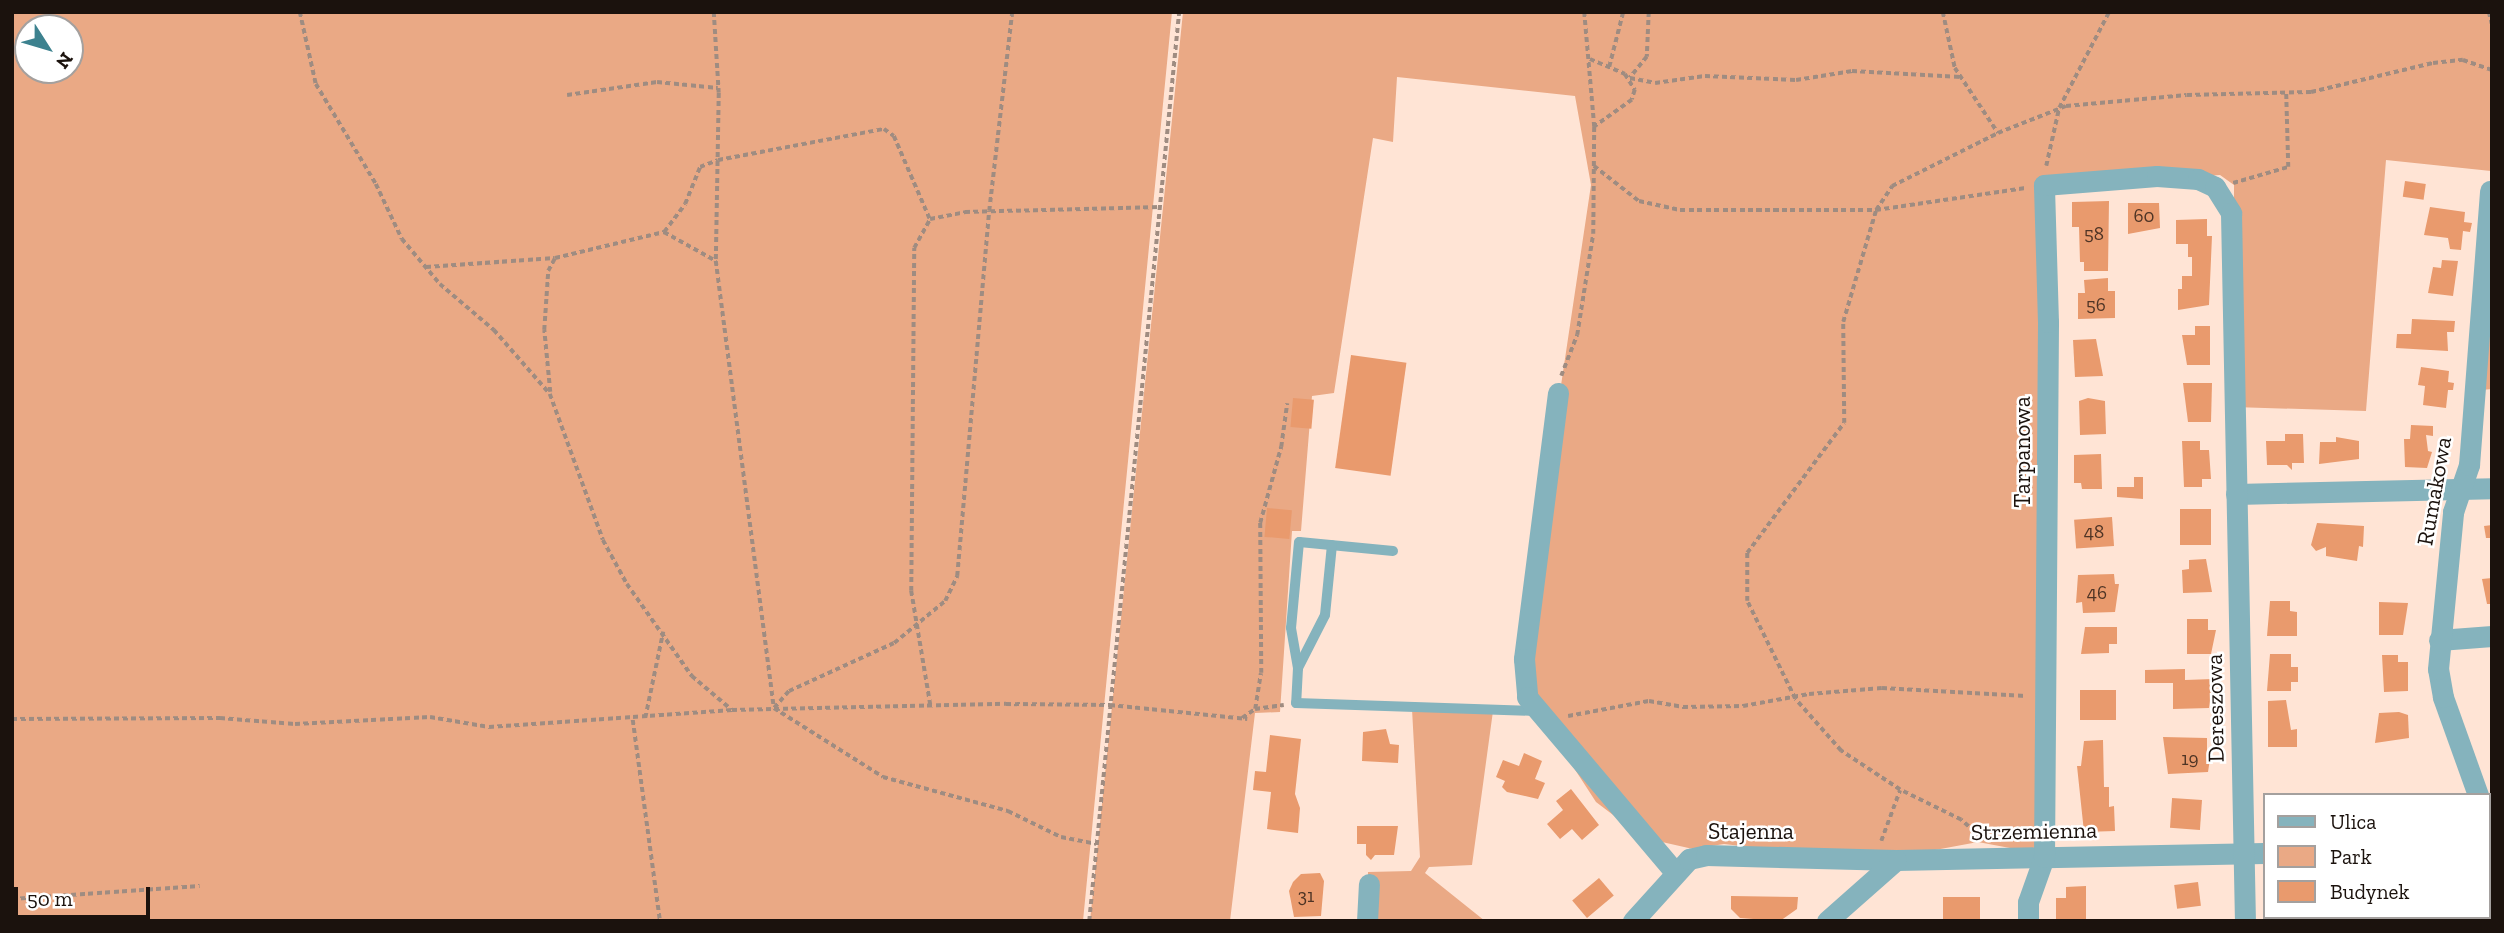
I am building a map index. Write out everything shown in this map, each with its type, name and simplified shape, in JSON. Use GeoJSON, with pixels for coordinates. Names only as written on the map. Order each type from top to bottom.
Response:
{"type":"FeatureCollection","features":[{"type":"Feature","properties":{"kind":"street"},"geometry":{"type":"LineString","coordinates":[[2043,185],[2157,176],[2199,179],[2215,187]]}},
{"type":"Feature","properties":{"kind":"street","name":"Tarpanowa"},"geometry":{"type":"LineString","coordinates":[[2028,921],[2028,902],[2044,857],[2048,322],[2043,185]]}},
{"type":"Feature","properties":{"kind":"street","name":"Dereszowa"},"geometry":{"type":"LineString","coordinates":[[2215,187],[2231,213],[2236,494],[2255,853],[2245,921]]}},
{"type":"Feature","properties":{"kind":"street","name":"Rumakowa"},"geometry":{"type":"LineString","coordinates":[[2477,793],[2443,697],[2439,640],[2453,512],[2469,465],[2490,191]]}},
{"type":"Feature","properties":{"kind":"street"},"geometry":{"type":"LineString","coordinates":[[1558,393],[1524,659],[1527,696],[1541,716],[1675,872]]}},
{"type":"Feature","properties":{"kind":"street"},"geometry":{"type":"LineString","coordinates":[[2236,494],[2460,491],[2492,488]]}},
{"type":"Feature","properties":{"kind":"street"},"geometry":{"type":"LineString","coordinates":[[2439,640],[2492,636]]}},
{"type":"Feature","properties":{"kind":"street","name":"Strzemienna"},"geometry":{"type":"LineString","coordinates":[[1896,860],[2255,853]]}},
{"type":"Feature","properties":{"kind":"street","name":"Stajenna"},"geometry":{"type":"LineString","coordinates":[[1633,921],[1689,859],[1706,855],[1896,860]]}},
{"type":"Feature","properties":{"kind":"street"},"geometry":{"type":"LineString","coordinates":[[1827,921],[1896,860]]}},
{"type":"Feature","properties":{"kind":"street"},"geometry":{"type":"LineString","coordinates":[[1367,921],[1370,884]]}},
{"type":"Feature","properties":{"kind":"lane"},"geometry":{"type":"LineString","coordinates":[[1393,551],[1299,542],[1292,628],[1298,668],[1296,704],[1541,716]]}},
{"type":"Feature","properties":{"kind":"lane"},"geometry":{"type":"LineString","coordinates":[[1298,668],[1325,615],[1332,545]]}},
{"type":"Feature","properties":{"kind":"path"},"geometry":{"type":"LineString","coordinates":[[300,12],[316,84],[376,184],[402,239],[426,267],[494,330],[550,394]]}},
{"type":"Feature","properties":{"kind":"path"},"geometry":{"type":"LineString","coordinates":[[714,12],[718,88],[716,261],[774,708]]}},
{"type":"Feature","properties":{"kind":"path"},"geometry":{"type":"LineString","coordinates":[[774,708],[789,691],[894,643],[945,601],[957,576],[989,211],[1012,12]]}},
{"type":"Feature","properties":{"kind":"path"},"geometry":{"type":"LineString","coordinates":[[1088,921],[1179,12]]}},
{"type":"Feature","properties":{"kind":"path"},"geometry":{"type":"LineString","coordinates":[[1558,393],[1577,335],[1592,234],[1594,127],[1584,12]]}},
{"type":"Feature","properties":{"kind":"path"},"geometry":{"type":"LineString","coordinates":[[1609,67],[1623,12]]}},
{"type":"Feature","properties":{"kind":"path"},"geometry":{"type":"LineString","coordinates":[[1630,78],[1647,57],[1649,12]]}},
{"type":"Feature","properties":{"kind":"path"},"geometry":{"type":"LineString","coordinates":[[1943,12],[1955,68],[1998,133]]}},
{"type":"Feature","properties":{"kind":"path"},"geometry":{"type":"LineString","coordinates":[[1594,166],[1639,201],[1680,209],[1876,210],[2043,185],[2059,108],[2109,12]]}},
{"type":"Feature","properties":{"kind":"path"},"geometry":{"type":"LineString","coordinates":[[2489,12],[2492,24]]}},
{"type":"Feature","properties":{"kind":"path"},"geometry":{"type":"LineString","coordinates":[[1590,59],[1630,78],[1655,83],[1705,76],[1796,80],[1852,71],[1961,77]]}},
{"type":"Feature","properties":{"kind":"path"},"geometry":{"type":"LineString","coordinates":[[1987,842],[1952,815],[1900,790],[1841,751],[1795,699],[1747,601],[1748,553],[1844,424],[1843,322],[1876,210],[1892,186],[1998,133],[2059,108],[2188,95],[2286,94],[2433,63],[2463,60],[2492,70]]}},
{"type":"Feature","properties":{"kind":"path"},"geometry":{"type":"LineString","coordinates":[[1594,127],[1632,100],[1635,90],[1630,78]]}},
{"type":"Feature","properties":{"kind":"path"},"geometry":{"type":"LineString","coordinates":[[567,95],[657,82],[718,88]]}},
{"type":"Feature","properties":{"kind":"path"},"geometry":{"type":"LineString","coordinates":[[2215,187],[2288,167],[2286,94]]}},
{"type":"Feature","properties":{"kind":"path"},"geometry":{"type":"LineString","coordinates":[[426,267],[555,258],[664,232],[685,204],[700,167],[718,160],[884,129],[898,145],[930,219]]}},
{"type":"Feature","properties":{"kind":"path"},"geometry":{"type":"LineString","coordinates":[[930,219],[989,211],[1160,207]]}},
{"type":"Feature","properties":{"kind":"path"},"geometry":{"type":"LineString","coordinates":[[929,705],[911,591],[913,260],[914,248],[930,219]]}},
{"type":"Feature","properties":{"kind":"path"},"geometry":{"type":"LineString","coordinates":[[664,232],[716,261]]}},
{"type":"Feature","properties":{"kind":"path"},"geometry":{"type":"LineString","coordinates":[[555,258],[548,271],[544,330],[550,394],[603,540],[692,676],[732,709]]}},
{"type":"Feature","properties":{"kind":"path"},"geometry":{"type":"LineString","coordinates":[[1255,709],[1261,673],[1260,523],[1281,447],[1287,403]]}},
{"type":"Feature","properties":{"kind":"path"},"geometry":{"type":"LineString","coordinates":[[645,718],[663,632]]}},
{"type":"Feature","properties":{"kind":"path"},"geometry":{"type":"LineString","coordinates":[[1541,716],[1649,701],[1683,707],[1743,706],[1795,699],[1809,694],[1882,688],[2046,698]]}},
{"type":"Feature","properties":{"kind":"path"},"geometry":{"type":"LineString","coordinates":[[1241,719],[1255,709],[1296,704]]}},
{"type":"Feature","properties":{"kind":"path"},"geometry":{"type":"LineString","coordinates":[[12,719],[220,718],[295,724],[430,717],[489,727],[634,719],[732,709],[1110,705],[1247,719]]}},
{"type":"Feature","properties":{"kind":"path"},"geometry":{"type":"LineString","coordinates":[[774,708],[883,777],[1009,811],[1062,837],[1096,844]]}},
{"type":"Feature","properties":{"kind":"path"},"geometry":{"type":"LineString","coordinates":[[634,719],[660,921]]}},
{"type":"Feature","properties":{"kind":"path"},"geometry":{"type":"LineString","coordinates":[[1874,859],[1900,790]]}},
{"type":"Feature","properties":{"kind":"path"},"geometry":{"type":"LineString","coordinates":[[12,899],[200,886]]}},
{"type":"Feature","properties":{"kind":"green space"},"geometry":{"type":"Polygon","coordinates":[[[12,12],[1172,12],[1083,921],[12,921],[12,12]]]}},
{"type":"Feature","properties":{"kind":"green space"},"geometry":{"type":"Polygon","coordinates":[[[1183,12],[2492,12],[2492,389],[2471,391],[2491,171],[2386,160],[2366,411],[2234,407],[2234,185],[2220,175],[2045,186],[2037,853],[1978,842],[1935,850],[1792,852],[1724,844],[1693,849],[1662,842],[1629,827],[1596,802],[1537,711],[1519,666],[1591,185],[1575,96],[1397,77],[1393,142],[1373,138],[1334,393],[1312,396],[1301,531],[1292,531],[1280,712],[1255,713],[1230,921],[1090,921],[1183,12]]]}},
{"type":"Feature","properties":{"kind":"green space"},"geometry":{"type":"Polygon","coordinates":[[[1412,709],[1493,711],[1472,865],[1429,867],[1425,873],[1485,921],[1378,921],[1368,913],[1368,872],[1411,871],[1420,857],[1412,709]]]}},
{"type":"Feature","properties":{"kind":"building"},"geometry":{"type":"Polygon","coordinates":[[[2405,181],[2426,184],[2424,200],[2403,197],[2405,181]]]}},
{"type":"Feature","properties":{"kind":"building"},"geometry":{"type":"Polygon","coordinates":[[[2109,201],[2108,271],[2084,271],[2084,262],[2080,262],[2079,227],[2072,227],[2072,202],[2109,201]]]}},
{"type":"Feature","properties":{"kind":"building"},"geometry":{"type":"Polygon","coordinates":[[[2128,203],[2159,203],[2160,228],[2128,234],[2128,203]]]}},
{"type":"Feature","properties":{"kind":"building"},"geometry":{"type":"Polygon","coordinates":[[[2430,207],[2465,212],[2464,222],[2472,223],[2470,232],[2463,231],[2461,250],[2450,249],[2448,238],[2424,235],[2430,207]]]}},
{"type":"Feature","properties":{"kind":"building"},"geometry":{"type":"Polygon","coordinates":[[[2207,219],[2207,236],[2212,236],[2209,305],[2178,310],[2178,289],[2182,289],[2182,276],[2192,276],[2192,257],[2188,257],[2188,244],[2176,244],[2176,220],[2207,219]]]}},
{"type":"Feature","properties":{"kind":"building"},"geometry":{"type":"Polygon","coordinates":[[[2442,260],[2458,261],[2453,296],[2428,293],[2433,267],[2441,268],[2442,260]]]}},
{"type":"Feature","properties":{"kind":"building"},"geometry":{"type":"Polygon","coordinates":[[[2108,278],[2108,291],[2115,291],[2115,318],[2078,319],[2078,293],[2085,293],[2084,280],[2108,278]]]}},
{"type":"Feature","properties":{"kind":"building"},"geometry":{"type":"Polygon","coordinates":[[[2412,319],[2455,321],[2454,332],[2447,332],[2448,351],[2396,348],[2397,334],[2411,334],[2412,319]]]}},
{"type":"Feature","properties":{"kind":"building"},"geometry":{"type":"Polygon","coordinates":[[[2195,326],[2210,326],[2210,365],[2187,365],[2182,335],[2195,335],[2195,326]]]}},
{"type":"Feature","properties":{"kind":"building"},"geometry":{"type":"Polygon","coordinates":[[[2096,339],[2103,376],[2075,377],[2073,340],[2096,339]]]}},
{"type":"Feature","properties":{"kind":"building"},"geometry":{"type":"Polygon","coordinates":[[[1351,355],[1406,363],[1391,476],[1335,468],[1351,355]]]}},
{"type":"Feature","properties":{"kind":"building"},"geometry":{"type":"Polygon","coordinates":[[[2421,367],[2449,371],[2448,382],[2454,383],[2453,390],[2448,390],[2446,408],[2423,405],[2425,386],[2418,385],[2421,367]]]}},
{"type":"Feature","properties":{"kind":"building"},"geometry":{"type":"Polygon","coordinates":[[[2183,383],[2212,383],[2211,422],[2188,422],[2183,383]]]}},
{"type":"Feature","properties":{"kind":"building"},"geometry":{"type":"Polygon","coordinates":[[[1293,398],[1314,400],[1311,429],[1290,427],[1293,398]]]}},
{"type":"Feature","properties":{"kind":"building"},"geometry":{"type":"Polygon","coordinates":[[[2088,398],[2105,401],[2106,434],[2080,435],[2079,401],[2088,398]]]}},
{"type":"Feature","properties":{"kind":"building"},"geometry":{"type":"Polygon","coordinates":[[[2411,425],[2433,426],[2433,436],[2426,435],[2428,451],[2432,452],[2427,468],[2405,467],[2404,439],[2410,439],[2411,425]]]}},
{"type":"Feature","properties":{"kind":"building"},"geometry":{"type":"Polygon","coordinates":[[[2285,434],[2303,434],[2304,463],[2292,463],[2292,470],[2287,465],[2267,465],[2266,441],[2285,441],[2285,434]]]}},
{"type":"Feature","properties":{"kind":"building"},"geometry":{"type":"Polygon","coordinates":[[[2336,437],[2359,441],[2359,459],[2319,464],[2320,442],[2336,442],[2336,437]]]}},
{"type":"Feature","properties":{"kind":"building"},"geometry":{"type":"Polygon","coordinates":[[[2182,441],[2200,441],[2200,450],[2209,450],[2211,479],[2202,479],[2202,487],[2184,487],[2182,441]]]}},
{"type":"Feature","properties":{"kind":"building"},"geometry":{"type":"Polygon","coordinates":[[[2101,454],[2102,489],[2082,489],[2081,483],[2074,483],[2074,455],[2101,454]]]}},
{"type":"Feature","properties":{"kind":"building"},"geometry":{"type":"Polygon","coordinates":[[[2134,477],[2143,477],[2143,499],[2117,497],[2117,487],[2134,487],[2134,477]]]}},
{"type":"Feature","properties":{"kind":"building"},"geometry":{"type":"Polygon","coordinates":[[[1267,508],[1292,510],[1289,539],[1264,537],[1267,508]]]}},
{"type":"Feature","properties":{"kind":"building"},"geometry":{"type":"Polygon","coordinates":[[[2180,509],[2211,509],[2211,545],[2180,545],[2180,509]]]}},
{"type":"Feature","properties":{"kind":"building"},"geometry":{"type":"Polygon","coordinates":[[[2112,517],[2114,546],[2076,549],[2074,520],[2112,517]]]}},
{"type":"Feature","properties":{"kind":"building"},"geometry":{"type":"Polygon","coordinates":[[[2317,523],[2364,526],[2363,547],[2359,546],[2357,561],[2326,556],[2326,547],[2316,551],[2311,545],[2317,523]]]}},
{"type":"Feature","properties":{"kind":"building"},"geometry":{"type":"Polygon","coordinates":[[[2492,525],[2492,538],[2486,538],[2484,526],[2492,525]]]}},
{"type":"Feature","properties":{"kind":"building"},"geometry":{"type":"Polygon","coordinates":[[[2206,559],[2212,592],[2183,593],[2182,570],[2189,569],[2189,560],[2206,559]]]}},
{"type":"Feature","properties":{"kind":"building"},"geometry":{"type":"Polygon","coordinates":[[[2114,574],[2115,584],[2119,584],[2115,612],[2083,613],[2082,602],[2076,603],[2078,575],[2114,574]]]}},
{"type":"Feature","properties":{"kind":"building"},"geometry":{"type":"Polygon","coordinates":[[[2492,578],[2492,604],[2487,604],[2482,579],[2492,578]]]}},
{"type":"Feature","properties":{"kind":"building"},"geometry":{"type":"Polygon","coordinates":[[[2270,601],[2290,601],[2290,611],[2297,612],[2297,636],[2267,636],[2270,601]]]}},
{"type":"Feature","properties":{"kind":"building"},"geometry":{"type":"Polygon","coordinates":[[[2379,602],[2408,603],[2403,635],[2379,635],[2379,602]]]}},
{"type":"Feature","properties":{"kind":"building"},"geometry":{"type":"Polygon","coordinates":[[[2187,619],[2208,619],[2208,630],[2216,630],[2211,654],[2187,654],[2187,619]]]}},
{"type":"Feature","properties":{"kind":"building"},"geometry":{"type":"Polygon","coordinates":[[[2085,627],[2117,627],[2117,644],[2109,644],[2109,653],[2081,654],[2085,627]]]}},
{"type":"Feature","properties":{"kind":"building"},"geometry":{"type":"Polygon","coordinates":[[[2270,654],[2291,654],[2291,667],[2298,667],[2298,682],[2291,682],[2291,691],[2267,691],[2270,654]]]}},
{"type":"Feature","properties":{"kind":"building"},"geometry":{"type":"Polygon","coordinates":[[[2382,655],[2398,655],[2398,662],[2408,662],[2408,691],[2384,692],[2382,655]]]}},
{"type":"Feature","properties":{"kind":"building"},"geometry":{"type":"Polygon","coordinates":[[[2185,669],[2185,680],[2213,679],[2209,708],[2173,709],[2173,683],[2145,683],[2145,670],[2185,669]]]}},
{"type":"Feature","properties":{"kind":"building"},"geometry":{"type":"Polygon","coordinates":[[[2080,690],[2116,690],[2116,720],[2080,720],[2080,690]]]}},
{"type":"Feature","properties":{"kind":"building"},"geometry":{"type":"Polygon","coordinates":[[[2286,700],[2291,730],[2297,729],[2297,747],[2268,747],[2268,701],[2286,700]]]}},
{"type":"Feature","properties":{"kind":"building"},"geometry":{"type":"Polygon","coordinates":[[[2399,712],[2408,715],[2409,738],[2375,743],[2379,713],[2399,712]]]}},
{"type":"Feature","properties":{"kind":"building"},"geometry":{"type":"Polygon","coordinates":[[[1386,729],[1390,744],[1399,745],[1398,763],[1362,761],[1363,732],[1386,729]]]}},
{"type":"Feature","properties":{"kind":"building"},"geometry":{"type":"Polygon","coordinates":[[[1270,735],[1301,739],[1295,794],[1300,808],[1298,833],[1267,829],[1271,792],[1253,790],[1255,771],[1266,772],[1270,735]]]}},
{"type":"Feature","properties":{"kind":"building"},"geometry":{"type":"Polygon","coordinates":[[[2163,737],[2207,738],[2207,752],[2211,752],[2208,772],[2168,774],[2163,737]]]}},
{"type":"Feature","properties":{"kind":"building"},"geometry":{"type":"Polygon","coordinates":[[[2103,740],[2104,787],[2109,787],[2109,807],[2114,806],[2115,831],[2084,832],[2077,766],[2081,766],[2084,741],[2103,740]]]}},
{"type":"Feature","properties":{"kind":"building"},"geometry":{"type":"Polygon","coordinates":[[[1524,753],[1542,761],[1535,779],[1545,783],[1538,799],[1507,792],[1502,787],[1505,781],[1496,777],[1503,760],[1519,766],[1524,753]]]}},
{"type":"Feature","properties":{"kind":"building"},"geometry":{"type":"Polygon","coordinates":[[[1571,789],[1599,825],[1582,840],[1572,829],[1560,839],[1547,824],[1563,810],[1556,801],[1571,789]]]}},
{"type":"Feature","properties":{"kind":"building"},"geometry":{"type":"Polygon","coordinates":[[[2172,798],[2202,800],[2200,830],[2170,828],[2172,798]]]}},
{"type":"Feature","properties":{"kind":"building"},"geometry":{"type":"Polygon","coordinates":[[[1357,826],[1398,826],[1394,855],[1375,855],[1371,860],[1366,855],[1366,844],[1357,844],[1357,826]]]}},
{"type":"Feature","properties":{"kind":"building"},"geometry":{"type":"Polygon","coordinates":[[[1320,873],[1324,881],[1321,916],[1294,917],[1289,891],[1293,882],[1301,874],[1320,873]]]}},
{"type":"Feature","properties":{"kind":"building"},"geometry":{"type":"Polygon","coordinates":[[[1599,878],[1614,896],[1587,918],[1572,900],[1599,878]]]}},
{"type":"Feature","properties":{"kind":"building"},"geometry":{"type":"Polygon","coordinates":[[[2198,882],[2201,906],[2177,909],[2174,885],[2198,882]]]}},
{"type":"Feature","properties":{"kind":"building"},"geometry":{"type":"Polygon","coordinates":[[[2086,886],[2086,921],[2056,921],[2056,898],[2066,898],[2066,887],[2086,886]]]}},
{"type":"Feature","properties":{"kind":"building"},"geometry":{"type":"Polygon","coordinates":[[[1731,896],[1798,897],[1797,909],[1780,921],[1740,918],[1731,909],[1731,896]]]}},
{"type":"Feature","properties":{"kind":"building"},"geometry":{"type":"Polygon","coordinates":[[[1943,897],[1980,897],[1980,921],[1943,921],[1943,897]]]}},
{"type":"Feature","properties":{"kind":"building"},"geometry":{"type":"Polygon","coordinates":[[[2490,909],[2492,921],[2474,921],[2490,919],[2490,909]]]}},
{"type":"Feature","properties":{"kind":"building"},"geometry":{"type":"Polygon","coordinates":[[[2267,919],[2301,919],[2301,921],[2267,919]]]}},
{"type":"Feature","properties":{"kind":"building"},"geometry":{"type":"Polygon","coordinates":[[[2359,919],[2395,919],[2395,921],[2359,919]]]}}]}
